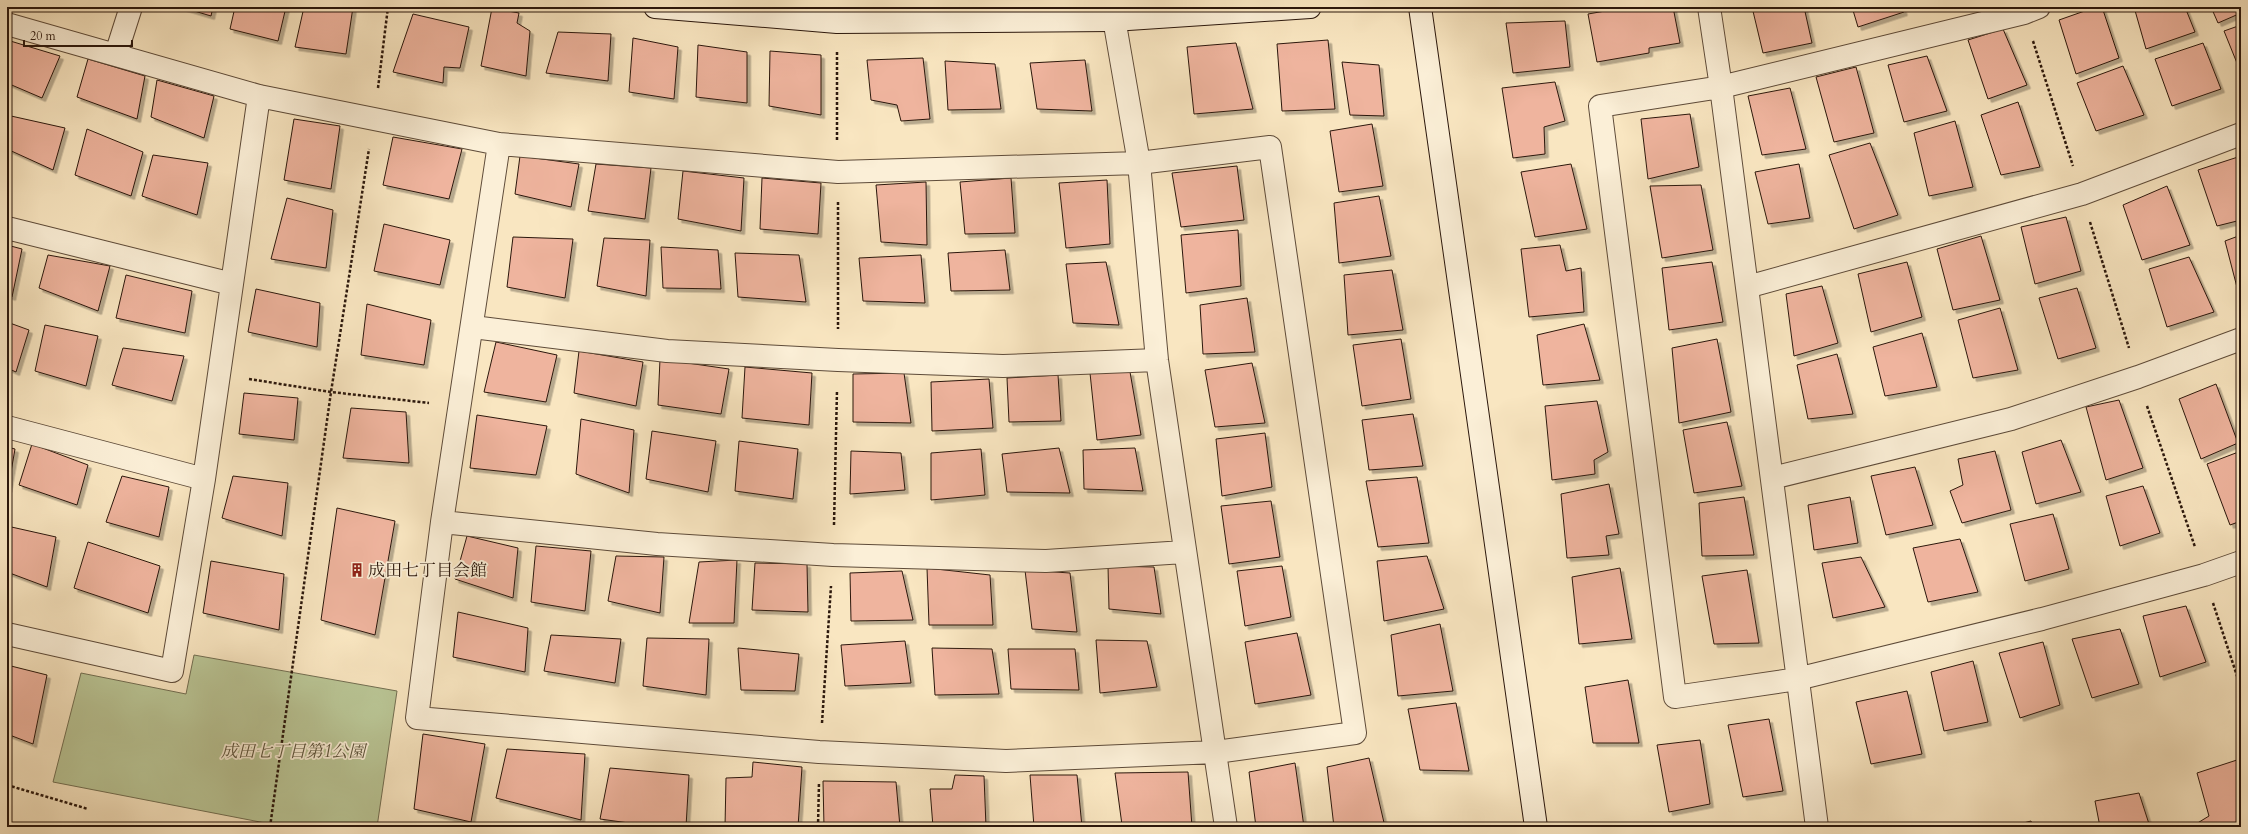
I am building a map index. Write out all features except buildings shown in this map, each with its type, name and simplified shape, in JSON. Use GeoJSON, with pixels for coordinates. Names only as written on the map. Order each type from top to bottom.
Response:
{"type":"FeatureCollection","features":[{"type":"Feature","properties":{"kind":"street"},"geometry":{"type":"LineString","coordinates":[[116,54],[131,7]]}},
{"type":"Feature","properties":{"kind":"street"},"geometry":{"type":"LineString","coordinates":[[655,7],[837,22],[1310,7]]}},
{"type":"Feature","properties":{"kind":"street"},"geometry":{"type":"LineString","coordinates":[[1420,7],[1536,827]]}},
{"type":"Feature","properties":{"kind":"street"},"geometry":{"type":"LineString","coordinates":[[1709,7],[1721,87],[1817,827]]}},
{"type":"Feature","properties":{"kind":"street"},"geometry":{"type":"LineString","coordinates":[[2039,7],[2024,13],[1721,87],[1600,106],[1675,698],[1797,679],[2042,619],[2204,575],[2241,562]]}},
{"type":"Feature","properties":{"kind":"street"},"geometry":{"type":"LineString","coordinates":[[1113,14],[1139,163],[1157,360],[1184,552],[1216,752],[1226,827]]}},
{"type":"Feature","properties":{"kind":"street"},"geometry":{"type":"LineString","coordinates":[[7,24],[259,96],[499,144],[838,172],[1139,163],[1270,147],[1356,733],[1216,752],[1006,760],[819,752],[417,718],[442,522],[473,327],[499,144]]}},
{"type":"Feature","properties":{"kind":"street"},"geometry":{"type":"LineString","coordinates":[[7,634],[172,672],[204,479],[259,96]]}},
{"type":"Feature","properties":{"kind":"street"},"geometry":{"type":"LineString","coordinates":[[1746,287],[2082,194],[2241,134]]}},
{"type":"Feature","properties":{"kind":"street"},"geometry":{"type":"LineString","coordinates":[[7,228],[232,284]]}},
{"type":"Feature","properties":{"kind":"street"},"geometry":{"type":"LineString","coordinates":[[473,327],[666,351],[838,360],[1004,366],[1157,360]]}},
{"type":"Feature","properties":{"kind":"street"},"geometry":{"type":"LineString","coordinates":[[1772,478],[2011,419],[2138,377],[2241,339]]}},
{"type":"Feature","properties":{"kind":"street"},"geometry":{"type":"LineString","coordinates":[[7,427],[204,479]]}},
{"type":"Feature","properties":{"kind":"street"},"geometry":{"type":"LineString","coordinates":[[442,522],[657,544],[834,555],[1046,561],[1184,552]]}},
{"type":"Feature","properties":{"kind":"path"},"geometry":{"type":"LineString","coordinates":[[270,827],[331,392],[374,119],[388,7]]}},
{"type":"Feature","properties":{"kind":"path"},"geometry":{"type":"LineString","coordinates":[[818,827],[819,752],[834,555],[838,360],[837,22]]}},
{"type":"Feature","properties":{"kind":"path"},"geometry":{"type":"LineString","coordinates":[[219,374],[331,392],[460,407]]}},
{"type":"Feature","properties":{"kind":"path"},"geometry":{"type":"LineString","coordinates":[[7,785],[88,809]]}},
{"type":"Feature","properties":{"kind":"green space","name":"成田七丁目第1公園"},"geometry":{"type":"Polygon","coordinates":[[[194,655],[397,691],[377,827],[286,827],[53,782],[81,673],[186,694],[194,655]]]}},
{"type":"Feature","properties":{"kind":"place","name":"成田七丁目会館"},"geometry":{"type":"Point","coordinates":[357,570]}}]}
